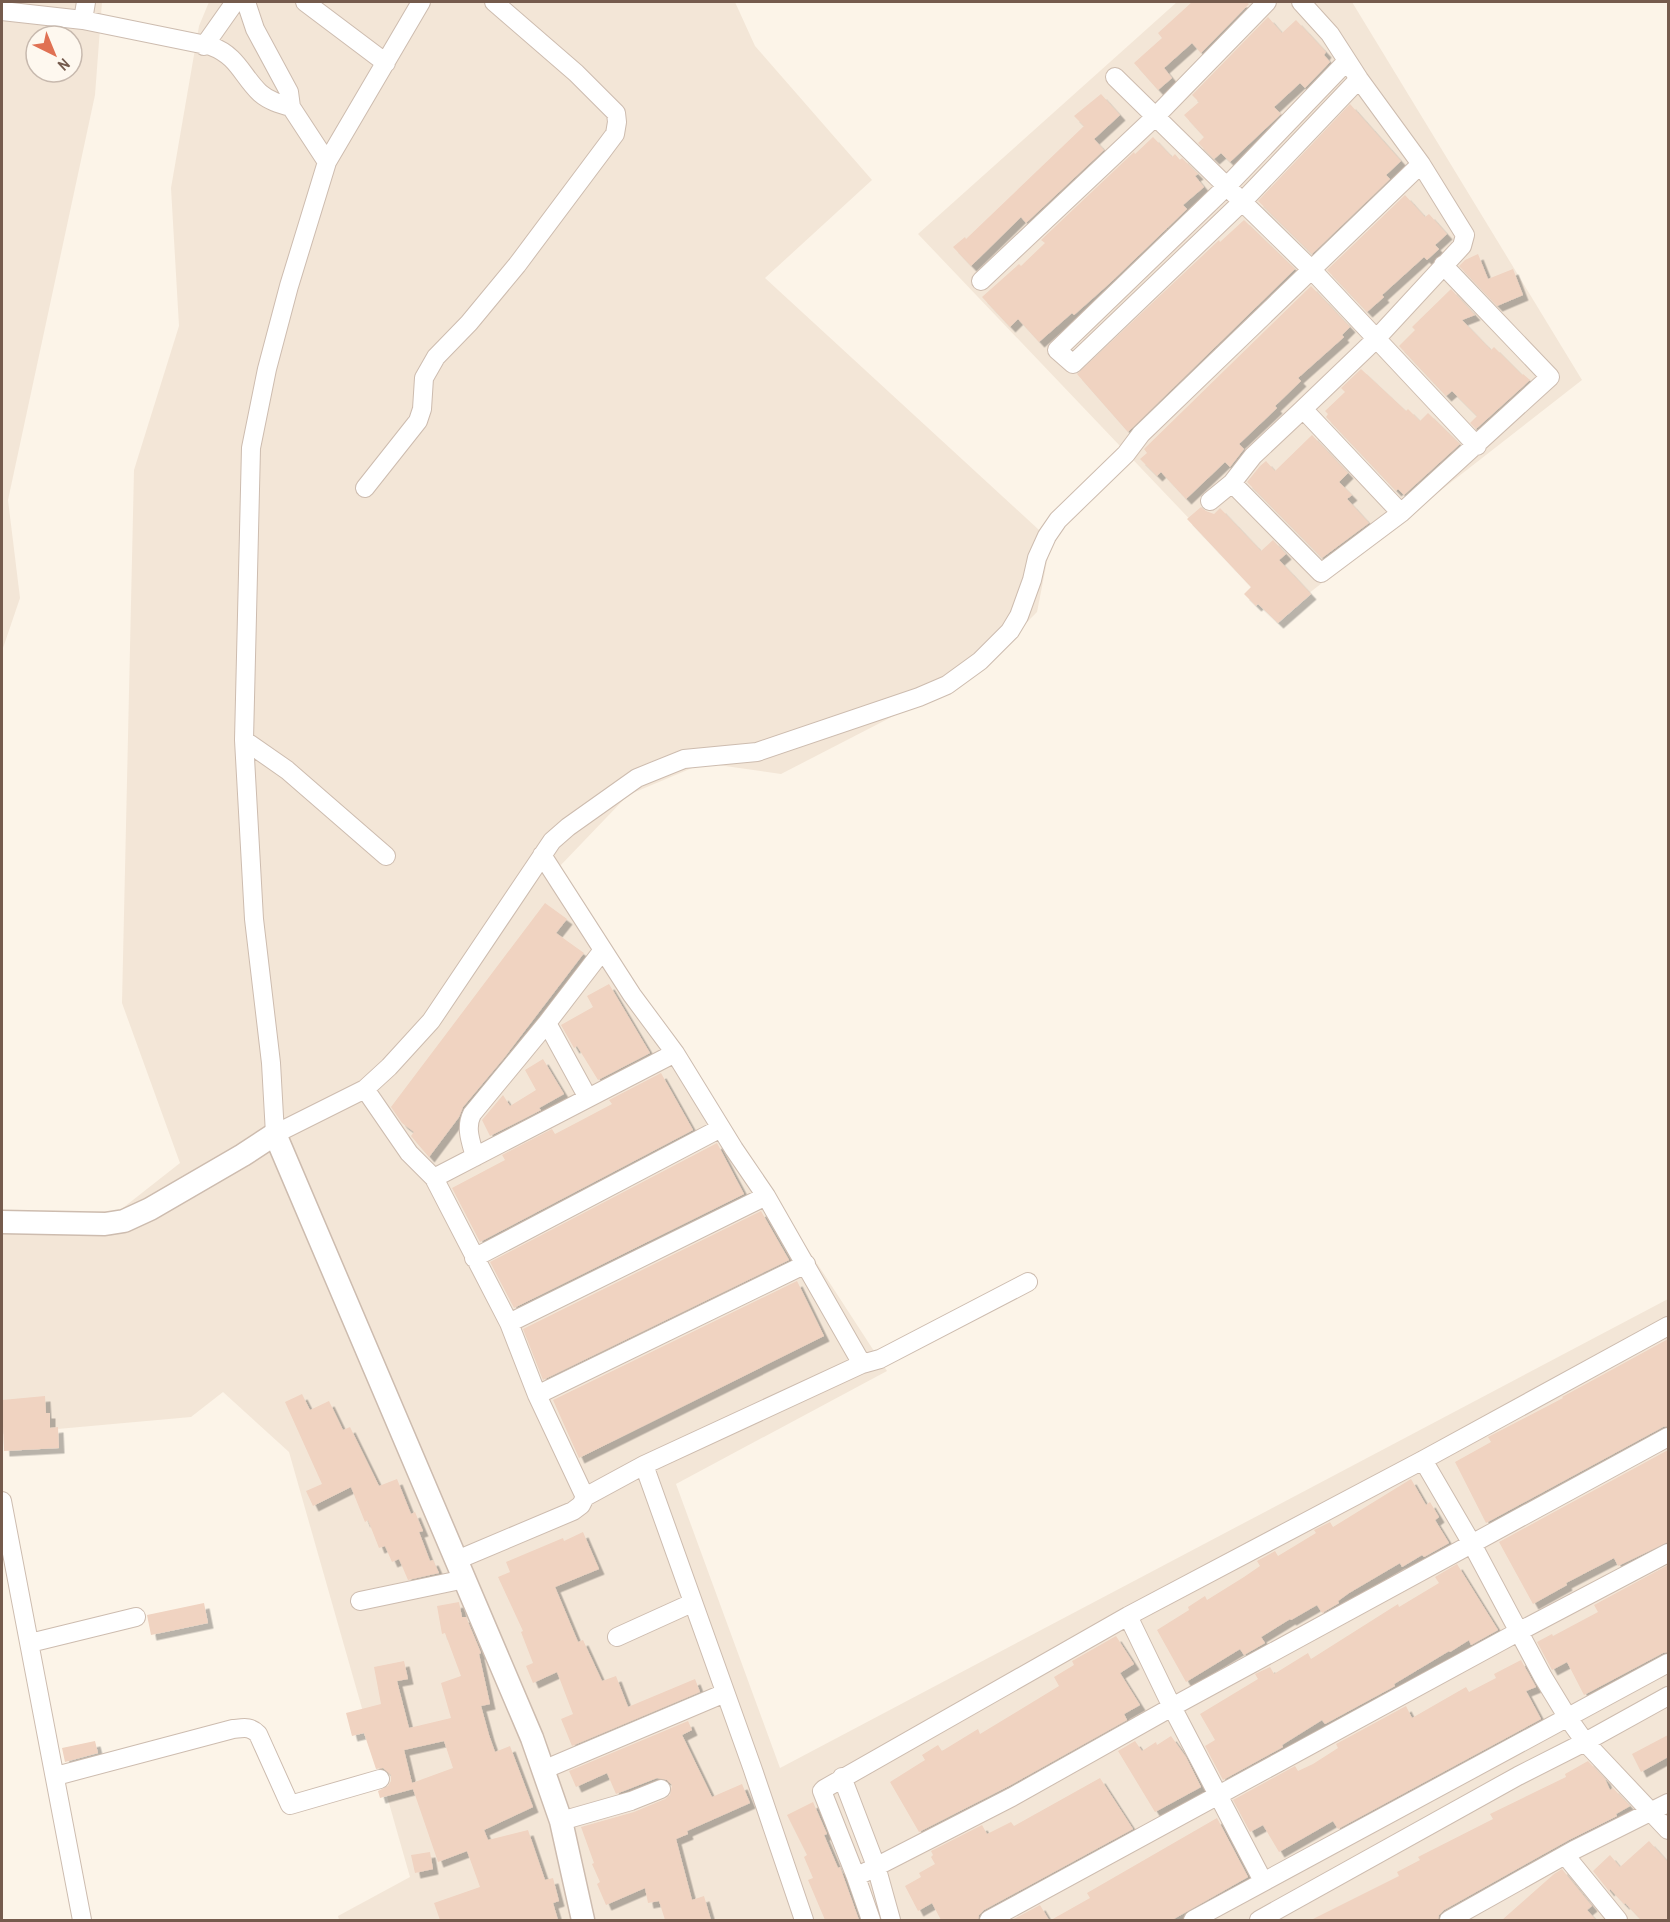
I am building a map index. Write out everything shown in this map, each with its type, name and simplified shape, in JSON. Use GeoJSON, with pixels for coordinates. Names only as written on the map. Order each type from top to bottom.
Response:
{"type":"FeatureCollection","features":[{"type":"Feature","properties":{"kind":"street"},"geometry":{"type":"LineString","coordinates":[[83,20],[86,2]]}},
{"type":"Feature","properties":{"kind":"street"},"geometry":{"type":"LineString","coordinates":[[204,46],[235,2]]}},
{"type":"Feature","properties":{"kind":"street"},"geometry":{"type":"LineString","coordinates":[[246,2],[255,29],[289,92],[291,107],[327,162]]}},
{"type":"Feature","properties":{"kind":"street"},"geometry":{"type":"LineString","coordinates":[[305,2],[386,63]]}},
{"type":"Feature","properties":{"kind":"street"},"geometry":{"type":"LineString","coordinates":[[421,2],[327,162],[289,286],[267,369],[251,448],[244,740],[248,850],[271,1062],[275,1134],[532,1738],[561,1821],[583,1920]]}},
{"type":"Feature","properties":{"kind":"street"},"geometry":{"type":"LineString","coordinates":[[365,488],[418,421],[422,409],[424,378],[436,357],[469,323],[517,265],[615,134],[617,122],[615,113],[576,73],[494,2]]}},
{"type":"Feature","properties":{"kind":"street"},"geometry":{"type":"LineString","coordinates":[[981,281],[1156,116],[1267,2]]}},
{"type":"Feature","properties":{"kind":"street"},"geometry":{"type":"LineString","coordinates":[[1210,501],[1232,483],[1253,456],[1376,339],[1462,246],[1465,235],[1421,164],[1359,79],[1330,34],[1300,2]]}},
{"type":"Feature","properties":{"kind":"street"},"geometry":{"type":"LineString","coordinates":[[2,11],[83,20],[221,50],[233,58],[260,93],[273,102],[291,107]]}},
{"type":"Feature","properties":{"kind":"street"},"geometry":{"type":"LineString","coordinates":[[1347,60],[1228,185],[1057,350],[1073,364],[1243,201],[1359,79]]}},
{"type":"Feature","properties":{"kind":"street"},"geometry":{"type":"LineString","coordinates":[[1115,77],[1228,185],[1311,269],[1477,446]]}},
{"type":"Feature","properties":{"kind":"street"},"geometry":{"type":"LineString","coordinates":[[2,1222],[105,1224],[124,1221],[150,1209],[275,1134],[365,1089],[389,1067],[431,1021],[552,842],[568,826],[637,778],[684,759],[756,752],[897,705],[946,685],[980,661],[1010,631],[1019,616],[1037,558],[1047,536],[1058,520],[1126,454],[1141,435],[1421,164]]}},
{"type":"Feature","properties":{"kind":"street"},"geometry":{"type":"LineString","coordinates":[[1232,483],[1321,573],[1401,513],[1477,446],[1550,376],[1443,265]]}},
{"type":"Feature","properties":{"kind":"street"},"geometry":{"type":"LineString","coordinates":[[1303,409],[1401,513]]}},
{"type":"Feature","properties":{"kind":"street"},"geometry":{"type":"LineString","coordinates":[[244,740],[287,770],[386,856]]}},
{"type":"Feature","properties":{"kind":"street"},"geometry":{"type":"LineString","coordinates":[[542,855],[632,995],[675,1053],[766,1196],[862,1364]]}},
{"type":"Feature","properties":{"kind":"street"},"geometry":{"type":"LineString","coordinates":[[475,1157],[468,1133],[468,1121],[472,1114],[547,1023],[603,950]]}},
{"type":"Feature","properties":{"kind":"street"},"geometry":{"type":"LineString","coordinates":[[547,1023],[588,1098]]}},
{"type":"Feature","properties":{"kind":"street"},"geometry":{"type":"LineString","coordinates":[[434,1178],[675,1053]]}},
{"type":"Feature","properties":{"kind":"street"},"geometry":{"type":"LineString","coordinates":[[365,1089],[409,1153],[434,1178],[509,1323],[537,1395],[585,1497]]}},
{"type":"Feature","properties":{"kind":"street"},"geometry":{"type":"LineString","coordinates":[[474,1258],[721,1128]]}},
{"type":"Feature","properties":{"kind":"street"},"geometry":{"type":"LineString","coordinates":[[509,1323],[766,1196]]}},
{"type":"Feature","properties":{"kind":"street"},"geometry":{"type":"LineString","coordinates":[[537,1395],[806,1264]]}},
{"type":"Feature","properties":{"kind":"street"},"geometry":{"type":"LineString","coordinates":[[360,1601],[461,1569],[573,1511],[581,1505],[585,1497],[644,1465],[862,1364],[880,1359],[1028,1282]]}},
{"type":"Feature","properties":{"kind":"street"},"geometry":{"type":"LineString","coordinates":[[871,1920],[822,1791],[842,1777],[1128,1616],[1423,1460],[1668,1326]]}},
{"type":"Feature","properties":{"kind":"street"},"geometry":{"type":"LineString","coordinates":[[856,1877],[1012,1797],[1172,1707],[1668,1437]]}},
{"type":"Feature","properties":{"kind":"street"},"geometry":{"type":"LineString","coordinates":[[1423,1460],[1568,1718],[1585,1742],[1668,1830]]}},
{"type":"Feature","properties":{"kind":"street"},"geometry":{"type":"LineString","coordinates":[[644,1465],[804,1920]]}},
{"type":"Feature","properties":{"kind":"street"},"geometry":{"type":"LineString","coordinates":[[2,1501],[82,1920]]}},
{"type":"Feature","properties":{"kind":"street"},"geometry":{"type":"LineString","coordinates":[[989,1920],[1518,1632],[1668,1553]]}},
{"type":"Feature","properties":{"kind":"street"},"geometry":{"type":"LineString","coordinates":[[617,1637],[692,1603]]}},
{"type":"Feature","properties":{"kind":"street"},"geometry":{"type":"LineString","coordinates":[[1128,1616],[1172,1707],[1263,1881]]}},
{"type":"Feature","properties":{"kind":"street"},"geometry":{"type":"LineString","coordinates":[[30,1643],[136,1617]]}},
{"type":"Feature","properties":{"kind":"street"},"geometry":{"type":"LineString","coordinates":[[1193,1920],[1668,1664]]}},
{"type":"Feature","properties":{"kind":"street"},"geometry":{"type":"LineString","coordinates":[[543,1770],[654,1725],[725,1693]]}},
{"type":"Feature","properties":{"kind":"street"},"geometry":{"type":"LineString","coordinates":[[1259,1920],[1518,1776],[1668,1696]]}},
{"type":"Feature","properties":{"kind":"street"},"geometry":{"type":"LineString","coordinates":[[56,1776],[247,1727],[258,1734],[290,1805],[380,1779]]}},
{"type":"Feature","properties":{"kind":"street"},"geometry":{"type":"LineString","coordinates":[[842,1777],[876,1866],[891,1920]]}},
{"type":"Feature","properties":{"kind":"street"},"geometry":{"type":"LineString","coordinates":[[561,1821],[631,1801],[662,1789]]}},
{"type":"Feature","properties":{"kind":"street"},"geometry":{"type":"LineString","coordinates":[[1449,1920],[1479,1914],[1565,1855],[1668,1803]]}},
{"type":"Feature","properties":{"kind":"street"},"geometry":{"type":"LineString","coordinates":[[1565,1855],[1618,1920]]}},
{"type":"Feature","properties":{"kind":"shaded area"},"geometry":{"type":"Polygon","coordinates":[[[2,2],[102,2],[95,95],[8,500],[20,598],[2,651],[2,2]]]}},
{"type":"Feature","properties":{"kind":"shaded area"},"geometry":{"type":"Polygon","coordinates":[[[209,2],[735,2],[755,46],[872,180],[765,278],[1051,541],[1037,612],[977,673],[781,774],[704,763],[628,795],[559,867],[887,1371],[676,1484],[780,1768],[1668,1299],[1668,1920],[339,1920],[338,1916],[410,1877],[289,1452],[223,1392],[191,1417],[2,1434],[2,1214],[119,1211],[180,1163],[122,1003],[134,470],[179,326],[171,188],[199,26],[209,2]]]}},
{"type":"Feature","properties":{"kind":"shaded area"},"geometry":{"type":"Polygon","coordinates":[[[1177,2],[1352,2],[1582,380],[1281,615],[918,234],[1177,2]]]}},
{"type":"Feature","properties":{"kind":"building"},"geometry":{"type":"Polygon","coordinates":[[[1192,2],[1246,2],[1249,4],[1201,53],[1192,43],[1164,68],[1172,78],[1158,90],[1134,63],[1162,38],[1158,33],[1192,2]]]}},
{"type":"Feature","properties":{"kind":"building"},"geometry":{"type":"Polygon","coordinates":[[[1268,17],[1282,33],[1296,20],[1326,52],[1324,55],[1330,62],[1305,88],[1300,83],[1274,107],[1281,114],[1230,162],[1221,153],[1214,159],[1198,143],[1204,137],[1184,115],[1199,102],[1192,95],[1268,17]]]}},
{"type":"Feature","properties":{"kind":"building"},"geometry":{"type":"Polygon","coordinates":[[[1101,94],[1120,115],[1094,139],[1104,150],[1026,223],[1021,217],[971,266],[953,247],[965,237],[966,239],[1084,126],[1074,116],[1101,94]]]}},
{"type":"Feature","properties":{"kind":"building"},"geometry":{"type":"Polygon","coordinates":[[[1350,104],[1401,161],[1386,175],[1390,179],[1312,254],[1258,201],[1350,104]]]}},
{"type":"Feature","properties":{"kind":"building"},"geometry":{"type":"Polygon","coordinates":[[[1153,137],[1172,157],[1175,154],[1180,160],[1182,158],[1198,174],[1195,176],[1204,187],[1183,205],[1187,209],[1110,283],[1039,342],[1018,319],[1010,327],[982,297],[1019,264],[1021,266],[1045,243],[1041,240],[1134,152],[1135,154],[1153,137]]]}},
{"type":"Feature","properties":{"kind":"building"},"geometry":{"type":"Polygon","coordinates":[[[1405,195],[1425,217],[1429,214],[1447,234],[1435,245],[1439,249],[1427,260],[1424,257],[1382,295],[1384,297],[1367,312],[1327,270],[1405,195]]]}},
{"type":"Feature","properties":{"kind":"building"},"geometry":{"type":"Polygon","coordinates":[[[1244,220],[1295,269],[1128,432],[1077,374],[1219,240],[1220,242],[1244,220]]]}},
{"type":"Feature","properties":{"kind":"building"},"geometry":{"type":"Polygon","coordinates":[[[1478,254],[1488,279],[1513,269],[1523,295],[1497,306],[1459,266],[1465,260],[1478,254]]]}},
{"type":"Feature","properties":{"kind":"building"},"geometry":{"type":"Polygon","coordinates":[[[1311,286],[1350,327],[1342,335],[1344,337],[1298,378],[1301,381],[1275,406],[1277,408],[1239,444],[1244,449],[1230,467],[1225,462],[1186,499],[1161,472],[1157,476],[1140,459],[1147,453],[1144,449],[1311,286]]]}},
{"type":"Feature","properties":{"kind":"building"},"geometry":{"type":"Polygon","coordinates":[[[1451,289],[1475,315],[1462,320],[1491,350],[1494,347],[1530,380],[1476,429],[1470,423],[1477,416],[1452,391],[1446,396],[1399,346],[1415,330],[1412,327],[1451,289]]]}},
{"type":"Feature","properties":{"kind":"building"},"geometry":{"type":"Polygon","coordinates":[[[1361,369],[1406,411],[1408,409],[1420,421],[1428,413],[1460,444],[1404,495],[1398,489],[1396,491],[1326,417],[1328,414],[1325,411],[1345,392],[1341,388],[1361,369]]]}},
{"type":"Feature","properties":{"kind":"building"},"geometry":{"type":"Polygon","coordinates":[[[1312,435],[1348,473],[1339,482],[1352,495],[1347,499],[1369,523],[1322,558],[1247,482],[1266,461],[1275,471],[1312,435]]]}},
{"type":"Feature","properties":{"kind":"building"},"geometry":{"type":"Polygon","coordinates":[[[1201,507],[1214,514],[1220,508],[1261,551],[1273,540],[1286,554],[1279,560],[1311,594],[1278,623],[1258,604],[1256,606],[1244,594],[1251,587],[1187,519],[1201,507]]]}},
{"type":"Feature","properties":{"kind":"building"},"geometry":{"type":"Polygon","coordinates":[[[545,903],[567,919],[556,933],[584,953],[504,1058],[463,1107],[459,1117],[429,1157],[411,1136],[414,1132],[402,1123],[391,1107],[545,903]]]}},
{"type":"Feature","properties":{"kind":"building"},"geometry":{"type":"Polygon","coordinates":[[[609,984],[650,1053],[598,1080],[577,1046],[574,1048],[561,1025],[593,1007],[587,996],[609,984]]]}},
{"type":"Feature","properties":{"kind":"building"},"geometry":{"type":"Polygon","coordinates":[[[543,1059],[564,1094],[539,1108],[541,1110],[490,1136],[482,1120],[503,1095],[510,1106],[536,1090],[525,1070],[543,1059]]]}},
{"type":"Feature","properties":{"kind":"building"},"geometry":{"type":"Polygon","coordinates":[[[661,1073],[693,1130],[480,1242],[452,1188],[505,1160],[502,1155],[552,1129],[555,1134],[612,1104],[609,1100],[661,1073]]]}},
{"type":"Feature","properties":{"kind":"building"},"geometry":{"type":"Polygon","coordinates":[[[717,1143],[744,1194],[514,1308],[490,1262],[717,1143]]]}},
{"type":"Feature","properties":{"kind":"building"},"geometry":{"type":"Polygon","coordinates":[[[761,1211],[789,1260],[543,1380],[523,1329],[761,1211]]]}},
{"type":"Feature","properties":{"kind":"building"},"geometry":{"type":"Polygon","coordinates":[[[797,1281],[824,1336],[579,1458],[553,1400],[797,1281]]]}},
{"type":"Feature","properties":{"kind":"building"},"geometry":{"type":"Polygon","coordinates":[[[1668,1339],[1668,1426],[1486,1523],[1455,1462],[1491,1442],[1488,1437],[1668,1339]]]}},
{"type":"Feature","properties":{"kind":"building"},"geometry":{"type":"Polygon","coordinates":[[[302,1394],[310,1410],[329,1401],[343,1430],[350,1427],[379,1486],[397,1479],[411,1514],[415,1512],[423,1531],[419,1532],[430,1561],[433,1560],[439,1573],[408,1580],[399,1559],[392,1562],[385,1546],[379,1548],[368,1520],[365,1522],[351,1487],[313,1506],[306,1491],[322,1484],[285,1402],[302,1394]]]}},
{"type":"Feature","properties":{"kind":"building"},"geometry":{"type":"Polygon","coordinates":[[[45,1396],[46,1413],[50,1413],[50,1428],[58,1427],[59,1448],[4,1451],[2,1400],[45,1396]]]}},
{"type":"Feature","properties":{"kind":"building"},"geometry":{"type":"Polygon","coordinates":[[[1668,1450],[1668,1542],[1618,1566],[1614,1558],[1566,1583],[1567,1585],[1533,1604],[1499,1542],[1668,1450]]]}},
{"type":"Feature","properties":{"kind":"building"},"geometry":{"type":"Polygon","coordinates":[[[1411,1479],[1426,1505],[1430,1502],[1439,1517],[1435,1520],[1449,1543],[1402,1567],[1400,1563],[1349,1593],[1338,1601],[1339,1603],[1322,1613],[1317,1605],[1290,1619],[1261,1637],[1265,1643],[1244,1655],[1240,1649],[1186,1682],[1157,1630],[1189,1610],[1188,1607],[1205,1596],[1207,1600],[1260,1566],[1257,1561],[1275,1551],[1278,1556],[1316,1533],[1314,1530],[1330,1522],[1333,1527],[1411,1479]]]}},
{"type":"Feature","properties":{"kind":"building"},"geometry":{"type":"Polygon","coordinates":[[[583,1532],[599,1569],[555,1587],[578,1642],[583,1640],[602,1681],[616,1676],[628,1707],[695,1679],[700,1692],[572,1746],[561,1719],[573,1714],[557,1672],[533,1683],[526,1666],[533,1663],[521,1632],[523,1631],[498,1577],[510,1572],[506,1562],[583,1532]]]}},
{"type":"Feature","properties":{"kind":"building"},"geometry":{"type":"Polygon","coordinates":[[[1457,1564],[1498,1630],[1471,1645],[1469,1640],[1394,1684],[1395,1686],[1325,1724],[1322,1720],[1282,1745],[1283,1747],[1223,1780],[1205,1746],[1215,1740],[1200,1714],[1258,1679],[1255,1674],[1270,1667],[1274,1674],[1308,1653],[1311,1659],[1398,1604],[1399,1607],[1439,1583],[1435,1577],[1457,1564]]]}},
{"type":"Feature","properties":{"kind":"building"},"geometry":{"type":"Polygon","coordinates":[[[1668,1565],[1668,1652],[1584,1695],[1567,1662],[1552,1670],[1537,1642],[1598,1612],[1594,1605],[1668,1565]]]}},
{"type":"Feature","properties":{"kind":"building"},"geometry":{"type":"Polygon","coordinates":[[[459,1602],[462,1617],[466,1617],[481,1653],[479,1654],[490,1704],[481,1706],[495,1752],[510,1746],[533,1807],[484,1830],[488,1840],[528,1830],[545,1880],[553,1878],[559,1901],[553,1903],[558,1920],[440,1920],[434,1903],[480,1887],[467,1851],[438,1862],[413,1789],[380,1798],[378,1791],[388,1786],[391,1775],[383,1768],[376,1769],[364,1733],[352,1736],[346,1713],[381,1704],[374,1667],[404,1661],[408,1679],[397,1681],[409,1728],[451,1718],[441,1683],[461,1676],[445,1633],[442,1634],[437,1606],[459,1602]],[[444,1741],[404,1750],[412,1783],[453,1768],[444,1741]]]}},
{"type":"Feature","properties":{"kind":"building"},"geometry":{"type":"Polygon","coordinates":[[[204,1603],[208,1623],[151,1635],[147,1615],[204,1603]]]}},
{"type":"Feature","properties":{"kind":"building"},"geometry":{"type":"Polygon","coordinates":[[[1116,1636],[1134,1664],[1120,1673],[1140,1705],[1124,1714],[1127,1720],[1009,1786],[919,1832],[890,1782],[925,1760],[922,1755],[938,1745],[942,1751],[978,1729],[980,1734],[1059,1686],[1054,1677],[1074,1665],[1072,1661],[1116,1636]]]}},
{"type":"Feature","properties":{"kind":"building"},"geometry":{"type":"Polygon","coordinates":[[[1521,1660],[1536,1687],[1526,1691],[1541,1719],[1338,1829],[1333,1821],[1279,1852],[1263,1825],[1250,1832],[1233,1800],[1295,1766],[1298,1771],[1313,1764],[1338,1748],[1336,1744],[1406,1706],[1412,1718],[1466,1687],[1469,1692],[1496,1678],[1494,1674],[1521,1660]]]}},
{"type":"Feature","properties":{"kind":"building"},"geometry":{"type":"Polygon","coordinates":[[[688,1721],[692,1730],[682,1735],[712,1797],[742,1784],[750,1803],[687,1831],[688,1834],[676,1839],[692,1900],[704,1896],[711,1920],[665,1920],[659,1901],[648,1903],[645,1888],[606,1905],[597,1884],[600,1882],[581,1827],[634,1812],[665,1799],[670,1795],[672,1785],[667,1780],[657,1778],[616,1794],[607,1773],[576,1787],[569,1771],[688,1721]]]}},
{"type":"Feature","properties":{"kind":"building"},"geometry":{"type":"Polygon","coordinates":[[[1668,1735],[1668,1757],[1641,1772],[1632,1754],[1668,1735]]]}},
{"type":"Feature","properties":{"kind":"building"},"geometry":{"type":"Polygon","coordinates":[[[1171,1736],[1186,1757],[1201,1787],[1155,1812],[1118,1751],[1135,1741],[1142,1751],[1171,1736]]]}},
{"type":"Feature","properties":{"kind":"building"},"geometry":{"type":"Polygon","coordinates":[[[95,1741],[98,1753],[65,1762],[62,1748],[95,1741]]]}},
{"type":"Feature","properties":{"kind":"building"},"geometry":{"type":"Polygon","coordinates":[[[1588,1761],[1605,1779],[1610,1790],[1613,1788],[1630,1806],[1616,1814],[1617,1816],[1569,1840],[1444,1910],[1438,1920],[1311,1920],[1399,1876],[1397,1872],[1420,1860],[1418,1857],[1493,1819],[1490,1814],[1566,1777],[1565,1774],[1588,1761]]]}},
{"type":"Feature","properties":{"kind":"building"},"geometry":{"type":"Polygon","coordinates":[[[1100,1778],[1133,1829],[984,1910],[978,1920],[941,1920],[932,1903],[918,1911],[905,1886],[921,1877],[919,1873],[935,1864],[931,1851],[982,1825],[987,1834],[1011,1822],[1014,1826],[1100,1778]]]}},
{"type":"Feature","properties":{"kind":"building"},"geometry":{"type":"Polygon","coordinates":[[[813,1802],[859,1920],[825,1920],[808,1880],[813,1878],[804,1857],[807,1855],[787,1815],[813,1802]]]}},
{"type":"Feature","properties":{"kind":"building"},"geometry":{"type":"Polygon","coordinates":[[[1217,1818],[1248,1877],[1172,1920],[1051,1920],[1090,1898],[1087,1893],[1217,1818]]]}},
{"type":"Feature","properties":{"kind":"building"},"geometry":{"type":"Polygon","coordinates":[[[1649,1841],[1668,1862],[1668,1920],[1641,1920],[1610,1889],[1609,1891],[1593,1871],[1610,1855],[1620,1867],[1649,1841]]]}},
{"type":"Feature","properties":{"kind":"building"},"geometry":{"type":"Polygon","coordinates":[[[430,1852],[433,1869],[415,1873],[411,1855],[430,1852]]]}},
{"type":"Feature","properties":{"kind":"building"},"geometry":{"type":"Polygon","coordinates":[[[1562,1869],[1592,1906],[1587,1910],[1596,1920],[1502,1920],[1554,1874],[1562,1869]]]}},
{"type":"Feature","properties":{"kind":"building"},"geometry":{"type":"Polygon","coordinates":[[[1040,1905],[1049,1920],[1012,1920],[1040,1905]]]}}]}
